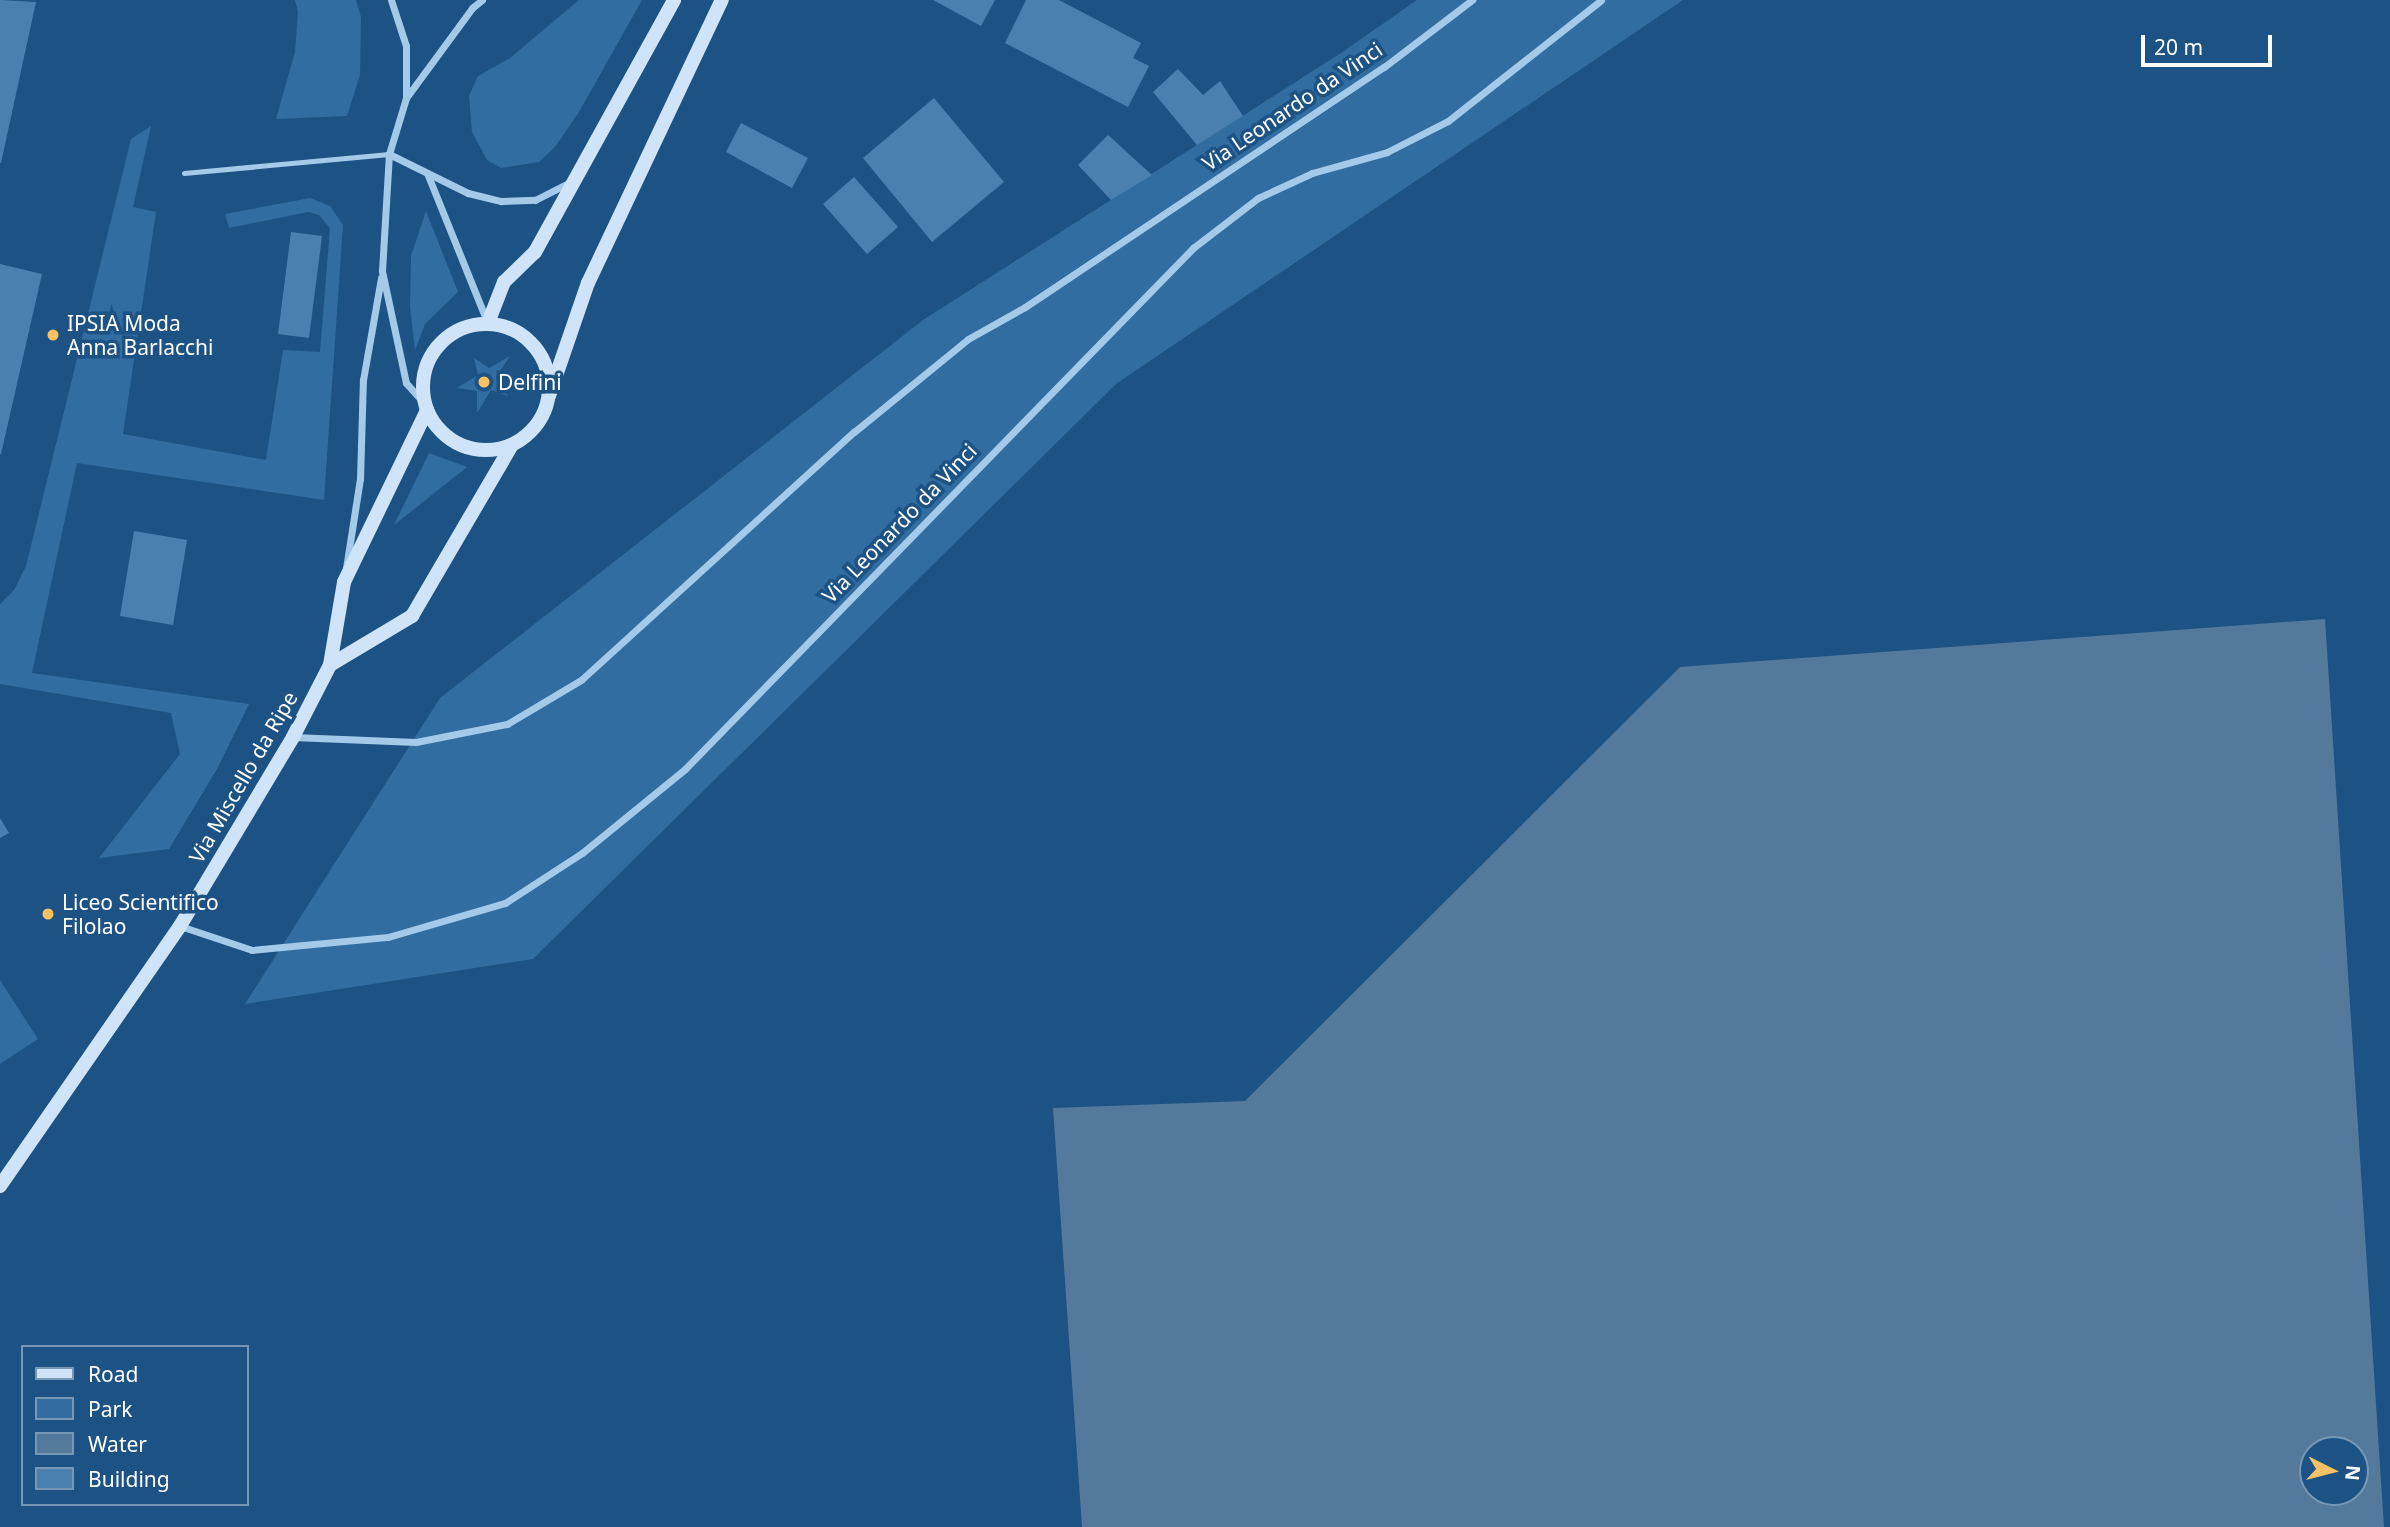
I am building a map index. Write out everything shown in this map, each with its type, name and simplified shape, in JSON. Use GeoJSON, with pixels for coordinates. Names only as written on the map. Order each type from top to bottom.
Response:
{"type":"FeatureCollection","features":[{"type":"Feature","properties":{"kind":"main road"},"geometry":{"type":"LineString","coordinates":[[488,323],[504,282],[535,252],[674,0]]}},
{"type":"Feature","properties":{"kind":"main road"},"geometry":{"type":"LineString","coordinates":[[330,665],[412,616],[512,445],[537,425],[588,283],[722,0]]}},
{"type":"Feature","properties":{"kind":"main road"},"geometry":{"type":"LineString","coordinates":[[512,445],[486,451],[468,449],[442,434],[426,407],[422,381],[431,355],[444,338],[457,330],[488,323],[503,325],[532,342],[541,353],[549,374],[549,396]]}},
{"type":"Feature","properties":{"kind":"main road"},"geometry":{"type":"LineString","coordinates":[[330,665],[344,582],[426,407]]}},
{"type":"Feature","properties":{"kind":"main road","name":"Via Miscello da Ripe"},"geometry":{"type":"LineString","coordinates":[[0,1186],[180,926],[293,737],[330,665]]}},
{"type":"Feature","properties":{"kind":"street"},"geometry":{"type":"LineString","coordinates":[[344,582],[360,479],[363,380],[382,271],[389,154],[406,98],[406,46],[391,0]]}},
{"type":"Feature","properties":{"kind":"street"},"geometry":{"type":"LineString","coordinates":[[467,0],[472,8]]}},
{"type":"Feature","properties":{"kind":"street"},"geometry":{"type":"LineString","coordinates":[[406,98],[472,8],[482,0]]}},
{"type":"Feature","properties":{"kind":"street","name":"Via Leonardo da Vinci"},"geometry":{"type":"LineString","coordinates":[[293,737],[416,743],[507,724],[581,680],[854,432],[968,339],[1025,307],[1384,67],[1472,0]]}},
{"type":"Feature","properties":{"kind":"street","name":"Via Leonardo da Vinci"},"geometry":{"type":"LineString","coordinates":[[180,926],[252,950],[388,937],[505,903],[527,889],[582,853],[685,769],[1193,248],[1258,198],[1312,173],[1387,152],[1448,121],[1601,0]]}},
{"type":"Feature","properties":{"kind":"street"},"geometry":{"type":"LineString","coordinates":[[389,154],[468,193],[501,201],[535,200],[574,180]]}},
{"type":"Feature","properties":{"kind":"street"},"geometry":{"type":"LineString","coordinates":[[427,173],[481,298],[488,323]]}},
{"type":"Feature","properties":{"kind":"street"},"geometry":{"type":"LineString","coordinates":[[382,271],[406,383],[426,407]]}},
{"type":"Feature","properties":{"kind":"lane"},"geometry":{"type":"LineString","coordinates":[[184,173],[389,154]]}},
{"type":"Feature","properties":{"kind":"green space"},"geometry":{"type":"Polygon","coordinates":[[[295,0],[356,0],[361,17],[360,75],[347,116],[276,119],[295,52],[298,12],[295,0]]]}},
{"type":"Feature","properties":{"kind":"green space"},"geometry":{"type":"Polygon","coordinates":[[[579,0],[642,0],[579,112],[555,147],[539,162],[501,168],[487,160],[472,132],[469,96],[478,76],[510,58],[579,0]]]}},
{"type":"Feature","properties":{"kind":"green space"},"geometry":{"type":"Polygon","coordinates":[[[1417,0],[1683,0],[1116,384],[533,959],[245,1004],[440,698],[923,320],[1341,53],[1417,0]]]}},
{"type":"Feature","properties":{"kind":"green space"},"geometry":{"type":"Polygon","coordinates":[[[151,126],[133,207],[156,212],[123,434],[266,460],[283,350],[320,352],[330,228],[319,215],[308,212],[229,228],[225,214],[310,198],[330,206],[343,225],[324,500],[77,463],[32,673],[249,704],[217,769],[169,849],[99,858],[180,754],[171,713],[0,684],[0,604],[14,590],[26,566],[131,139],[151,126]]]}},
{"type":"Feature","properties":{"kind":"green space"},"geometry":{"type":"Polygon","coordinates":[[[426,211],[458,292],[425,324],[415,350],[410,307],[411,256],[426,211]]]}},
{"type":"Feature","properties":{"kind":"green space"},"geometry":{"type":"Polygon","coordinates":[[[510,356],[496,377],[508,396],[491,390],[477,413],[477,391],[457,388],[478,375],[474,358],[489,368],[510,356]]]}},
{"type":"Feature","properties":{"kind":"green space"},"geometry":{"type":"Polygon","coordinates":[[[429,453],[467,467],[394,525],[429,453]]]}},
{"type":"Feature","properties":{"kind":"green space"},"geometry":{"type":"Polygon","coordinates":[[[0,980],[38,1039],[0,1064],[0,980]]]}},
{"type":"Feature","properties":{"kind":"water"},"geometry":{"type":"Polygon","coordinates":[[[2325,619],[2384,1527],[1082,1527],[1053,1108],[1245,1101],[1680,667],[2325,619]]]}},
{"type":"Feature","properties":{"kind":"building"},"geometry":{"type":"Polygon","coordinates":[[[0,0],[36,2],[1,163],[0,163],[0,0]]]}},
{"type":"Feature","properties":{"kind":"building"},"geometry":{"type":"Polygon","coordinates":[[[933,0],[995,0],[981,26],[933,0]]]}},
{"type":"Feature","properties":{"kind":"building"},"geometry":{"type":"Polygon","coordinates":[[[1026,0],[1059,0],[1141,43],[1133,58],[1149,66],[1128,107],[1005,43],[1026,0]]]}},
{"type":"Feature","properties":{"kind":"building"},"geometry":{"type":"Polygon","coordinates":[[[1178,69],[1203,95],[1220,81],[1243,116],[1197,145],[1153,92],[1178,69]]]}},
{"type":"Feature","properties":{"kind":"building"},"geometry":{"type":"Polygon","coordinates":[[[934,98],[1004,182],[932,242],[863,158],[934,98]]]}},
{"type":"Feature","properties":{"kind":"building"},"geometry":{"type":"Polygon","coordinates":[[[741,123],[808,158],[792,188],[726,152],[741,123]]]}},
{"type":"Feature","properties":{"kind":"building"},"geometry":{"type":"Polygon","coordinates":[[[1108,135],[1152,175],[1111,200],[1078,165],[1108,135]]]}},
{"type":"Feature","properties":{"kind":"building"},"geometry":{"type":"Polygon","coordinates":[[[854,177],[898,227],[867,254],[823,204],[854,177]]]}},
{"type":"Feature","properties":{"kind":"building"},"geometry":{"type":"Polygon","coordinates":[[[291,232],[322,236],[309,338],[278,334],[291,232]]]}},
{"type":"Feature","properties":{"kind":"building"},"geometry":{"type":"Polygon","coordinates":[[[0,264],[42,274],[1,454],[0,454],[0,264]]]}},
{"type":"Feature","properties":{"kind":"building"},"geometry":{"type":"Polygon","coordinates":[[[134,531],[187,540],[173,625],[120,616],[134,531]]]}},
{"type":"Feature","properties":{"kind":"building"},"geometry":{"type":"Polygon","coordinates":[[[0,818],[9,833],[0,838],[0,818]]]}},
{"type":"Feature","properties":{"kind":"place","name":"IPSIA Moda Anna Barlacchi"},"geometry":{"type":"Point","coordinates":[53,335]}},
{"type":"Feature","properties":{"kind":"place","name":"Delfini"},"geometry":{"type":"Point","coordinates":[484,382]}},
{"type":"Feature","properties":{"kind":"place","name":"Liceo Scientifico Filolao"},"geometry":{"type":"Point","coordinates":[48,914]}}]}
